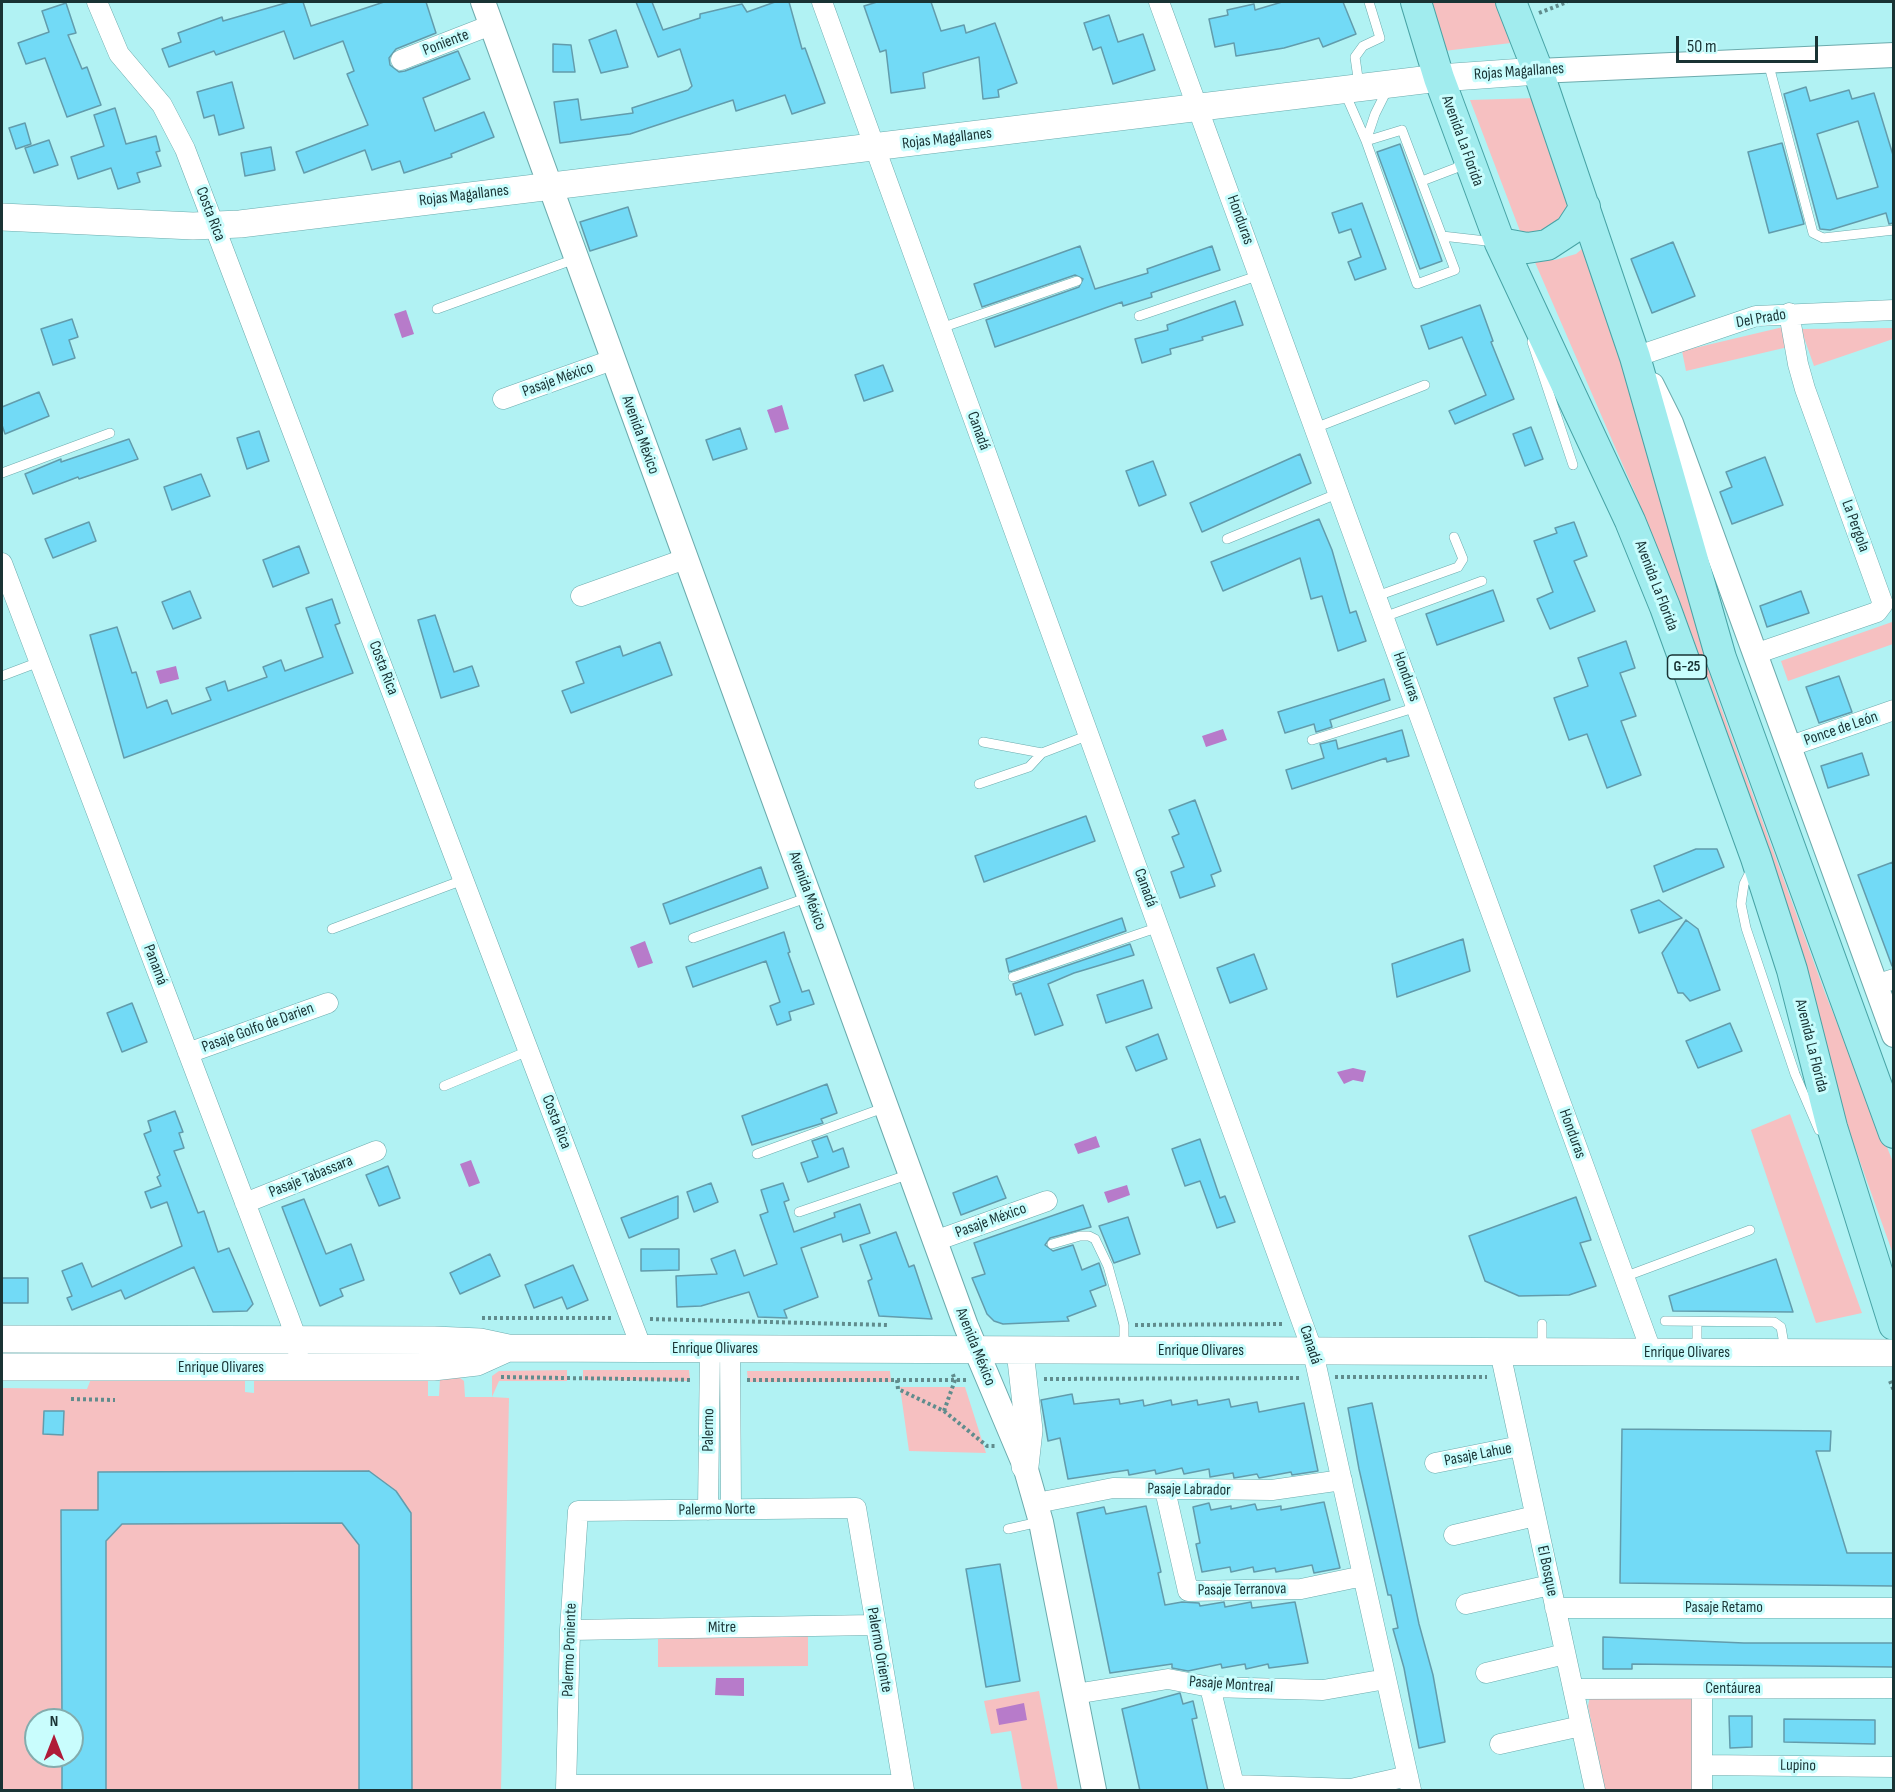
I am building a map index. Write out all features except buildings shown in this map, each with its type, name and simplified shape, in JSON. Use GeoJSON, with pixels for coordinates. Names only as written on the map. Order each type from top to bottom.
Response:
{"type":"FeatureCollection","features":[{"type":"Feature","properties":{"kind":"main road","name":"Avenida La Florida"},"geometry":{"type":"LineString","coordinates":[[1416,2],[1439,78],[1500,243],[1635,531],[1756,858],[1792,970],[1853,1197],[1893,1325]]}},
{"type":"Feature","properties":{"kind":"main road","name":"G-25"},"geometry":{"type":"LineString","coordinates":[[1515,11],[1538,71],[1635,357],[1721,658],[1893,1133]]}},
{"type":"Feature","properties":{"kind":"main road","name":"Rojas Magallanes"},"geometry":{"type":"LineString","coordinates":[[2,217],[215,226],[276,221],[1439,78],[1538,71]]}},
{"type":"Feature","properties":{"kind":"main road"},"geometry":{"type":"LineString","coordinates":[[1500,243],[1527,248],[1547,245],[1570,230],[1585,207]]}},
{"type":"Feature","properties":{"kind":"main road","name":"Enrique Olivares"},"geometry":{"type":"LineString","coordinates":[[2,1339],[434,1340],[480,1342],[508,1348],[1313,1352],[1503,1364],[1542,1353],[1893,1353]]}},
{"type":"Feature","properties":{"kind":"main road","name":"Enrique Olivares"},"geometry":{"type":"LineString","coordinates":[[2,1366],[300,1368],[458,1365],[477,1362],[508,1348]]}},
{"type":"Feature","properties":{"kind":"main road"},"geometry":{"type":"LineString","coordinates":[[1020,1351],[1029,1430],[1021,1456]]}},
{"type":"Feature","properties":{"kind":"street","name":"Costa Rica"},"geometry":{"type":"LineString","coordinates":[[97,2],[119,54],[162,105],[178,132],[642,1349]]}},
{"type":"Feature","properties":{"kind":"street","name":"Avenida México"},"geometry":{"type":"LineString","coordinates":[[483,2],[548,186],[975,1350],[1021,1456],[1039,1512],[1094,1791]]}},
{"type":"Feature","properties":{"kind":"street","name":"Canadá"},"geometry":{"type":"LineString","coordinates":[[822,2],[1313,1352],[1410,1783]]}},
{"type":"Feature","properties":{"kind":"street","name":"Honduras"},"geometry":{"type":"LineString","coordinates":[[1159,2],[1652,1353]]}},
{"type":"Feature","properties":{"kind":"street","name":"Poniente"},"geometry":{"type":"LineString","coordinates":[[401,60],[491,25]]}},
{"type":"Feature","properties":{"kind":"street","name":"Rojas Magallanes"},"geometry":{"type":"LineString","coordinates":[[1538,71],[1893,55]]}},
{"type":"Feature","properties":{"kind":"street","name":"Del Prado"},"geometry":{"type":"LineString","coordinates":[[1635,357],[1743,319],[1789,313],[1893,310]]}},
{"type":"Feature","properties":{"kind":"street","name":"La Pergola"},"geometry":{"type":"LineString","coordinates":[[1755,654],[1877,612],[1883,604],[1805,389],[1789,313]]}},
{"type":"Feature","properties":{"kind":"street"},"geometry":{"type":"LineString","coordinates":[[1635,357],[1655,389],[1671,423],[1788,747],[1884,982],[1893,1035]]}},
{"type":"Feature","properties":{"kind":"street","name":"Pasaje México"},"geometry":{"type":"LineString","coordinates":[[503,399],[612,360]]}},
{"type":"Feature","properties":{"kind":"street"},"geometry":{"type":"LineString","coordinates":[[581,596],[685,560]]}},
{"type":"Feature","properties":{"kind":"street","name":"Panamá"},"geometry":{"type":"LineString","coordinates":[[2,563],[297,1340],[300,1368]]}},
{"type":"Feature","properties":{"kind":"street","name":"Ponce de León"},"geometry":{"type":"LineString","coordinates":[[1788,747],[1893,710]]}},
{"type":"Feature","properties":{"kind":"street","name":"Pasaje Golfo de Darien"},"geometry":{"type":"LineString","coordinates":[[188,1053],[328,1003]]}},
{"type":"Feature","properties":{"kind":"street","name":"Pasaje Tabassara"},"geometry":{"type":"LineString","coordinates":[[245,1203],[376,1151]]}},
{"type":"Feature","properties":{"kind":"street","name":"Pasaje México"},"geometry":{"type":"LineString","coordinates":[[935,1241],[1047,1201]]}},
{"type":"Feature","properties":{"kind":"street","name":"Palermo"},"geometry":{"type":"LineString","coordinates":[[708,1510],[709,1380],[720,1349]]}},
{"type":"Feature","properties":{"kind":"street","name":"Palermo"},"geometry":{"type":"LineString","coordinates":[[720,1349],[730,1380],[731,1509]]}},
{"type":"Feature","properties":{"kind":"street","name":"El Bosque"},"geometry":{"type":"LineString","coordinates":[[1503,1364],[1595,1791]]}},
{"type":"Feature","properties":{"kind":"street","name":"Pasaje Lahue"},"geometry":{"type":"LineString","coordinates":[[1435,1463],[1520,1446]]}},
{"type":"Feature","properties":{"kind":"street","name":"Pasaje Labrador"},"geometry":{"type":"LineString","coordinates":[[1039,1512],[1113,1488],[1272,1490],[1342,1480]]}},
{"type":"Feature","properties":{"kind":"street","name":"Pasaje Terranova"},"geometry":{"type":"LineString","coordinates":[[1165,1490],[1188,1591],[1301,1589],[1363,1576]]}},
{"type":"Feature","properties":{"kind":"street","name":"Palermo Norte"},"geometry":{"type":"LineString","coordinates":[[578,1511],[856,1508]]}},
{"type":"Feature","properties":{"kind":"street","name":"Palermo Oriente"},"geometry":{"type":"LineString","coordinates":[[856,1508],[903,1788]]}},
{"type":"Feature","properties":{"kind":"street","name":"Palermo Poniente"},"geometry":{"type":"LineString","coordinates":[[566,1788],[570,1630],[578,1511]]}},
{"type":"Feature","properties":{"kind":"street"},"geometry":{"type":"LineString","coordinates":[[1454,1535],[1536,1516]]}},
{"type":"Feature","properties":{"kind":"street"},"geometry":{"type":"LineString","coordinates":[[1466,1604],[1550,1585]]}},
{"type":"Feature","properties":{"kind":"street","name":"Pasaje Retamo"},"geometry":{"type":"LineString","coordinates":[[1555,1608],[1893,1608]]}},
{"type":"Feature","properties":{"kind":"street","name":"Mitre"},"geometry":{"type":"LineString","coordinates":[[570,1630],[874,1625]]}},
{"type":"Feature","properties":{"kind":"street"},"geometry":{"type":"LineString","coordinates":[[1486,1673],[1565,1654]]}},
{"type":"Feature","properties":{"kind":"street","name":"Pasaje Montreal"},"geometry":{"type":"LineString","coordinates":[[1075,1694],[1168,1679],[1210,1687],[1323,1690],[1386,1679]]}},
{"type":"Feature","properties":{"kind":"street"},"geometry":{"type":"LineString","coordinates":[[1210,1687],[1233,1785],[1351,1789],[1410,1783]]}},
{"type":"Feature","properties":{"kind":"street","name":"Centáurea"},"geometry":{"type":"LineString","coordinates":[[1573,1689],[1893,1688]]}},
{"type":"Feature","properties":{"kind":"street"},"geometry":{"type":"LineString","coordinates":[[1702,1689],[1702,1791]]}},
{"type":"Feature","properties":{"kind":"street"},"geometry":{"type":"LineString","coordinates":[[1500,1744],[1581,1726]]}},
{"type":"Feature","properties":{"kind":"street","name":"Lupino"},"geometry":{"type":"LineString","coordinates":[[1703,1765],[1893,1767]]}},
{"type":"Feature","properties":{"kind":"street"},"geometry":{"type":"LineString","coordinates":[[566,1788],[903,1788]]}},
{"type":"Feature","properties":{"kind":"lane"},"geometry":{"type":"LineString","coordinates":[[1366,141],[1402,130],[1455,270],[1417,284],[1366,141],[1352,90],[1355,57],[1363,46],[1380,38],[1369,2]]}},
{"type":"Feature","properties":{"kind":"lane"},"geometry":{"type":"LineString","coordinates":[[1768,60],[1813,233],[1823,238],[1893,230]]}},
{"type":"Feature","properties":{"kind":"lane"},"geometry":{"type":"LineString","coordinates":[[1366,141],[1375,114],[1389,85]]}},
{"type":"Feature","properties":{"kind":"lane"},"geometry":{"type":"LineString","coordinates":[[1422,181],[1456,168],[1467,157]]}},
{"type":"Feature","properties":{"kind":"lane"},"geometry":{"type":"LineString","coordinates":[[1443,236],[1500,243],[1527,326]]}},
{"type":"Feature","properties":{"kind":"lane"},"geometry":{"type":"LineString","coordinates":[[437,309],[575,259]]}},
{"type":"Feature","properties":{"kind":"lane"},"geometry":{"type":"LineString","coordinates":[[1139,316],[1260,275]]}},
{"type":"Feature","properties":{"kind":"lane"},"geometry":{"type":"LineString","coordinates":[[941,328],[1077,282]]}},
{"type":"Feature","properties":{"kind":"lane"},"geometry":{"type":"LineString","coordinates":[[1531,337],[1573,465]]}},
{"type":"Feature","properties":{"kind":"lane"},"geometry":{"type":"LineString","coordinates":[[1315,428],[1425,385]]}},
{"type":"Feature","properties":{"kind":"lane"},"geometry":{"type":"LineString","coordinates":[[2,473],[110,433]]}},
{"type":"Feature","properties":{"kind":"lane"},"geometry":{"type":"LineString","coordinates":[[1227,539],[1339,493]]}},
{"type":"Feature","properties":{"kind":"lane"},"geometry":{"type":"LineString","coordinates":[[1377,596],[1458,567],[1462,559],[1454,537]]}},
{"type":"Feature","properties":{"kind":"lane"},"geometry":{"type":"LineString","coordinates":[[1384,616],[1482,581]]}},
{"type":"Feature","properties":{"kind":"lane"},"geometry":{"type":"LineString","coordinates":[[2,676],[39,662]]}},
{"type":"Feature","properties":{"kind":"lane"},"geometry":{"type":"LineString","coordinates":[[1312,740],[1417,707]]}},
{"type":"Feature","properties":{"kind":"lane"},"geometry":{"type":"LineString","coordinates":[[979,784],[1029,767],[1042,753],[1089,735]]}},
{"type":"Feature","properties":{"kind":"lane"},"geometry":{"type":"LineString","coordinates":[[983,742],[1042,753]]}},
{"type":"Feature","properties":{"kind":"lane"},"geometry":{"type":"LineString","coordinates":[[1756,858],[1744,884],[1741,904],[1746,928],[1795,1074],[1823,1138]]}},
{"type":"Feature","properties":{"kind":"lane"},"geometry":{"type":"LineString","coordinates":[[332,930],[463,880]]}},
{"type":"Feature","properties":{"kind":"lane"},"geometry":{"type":"LineString","coordinates":[[693,938],[809,897]]}},
{"type":"Feature","properties":{"kind":"lane"},"geometry":{"type":"LineString","coordinates":[[1013,976],[1159,927]]}},
{"type":"Feature","properties":{"kind":"lane"},"geometry":{"type":"LineString","coordinates":[[444,1086],[528,1051]]}},
{"type":"Feature","properties":{"kind":"lane"},"geometry":{"type":"LineString","coordinates":[[758,1154],[886,1107]]}},
{"type":"Feature","properties":{"kind":"lane"},"geometry":{"type":"LineString","coordinates":[[1828,1148],[1853,1197]]}},
{"type":"Feature","properties":{"kind":"lane"},"geometry":{"type":"LineString","coordinates":[[800,1212],[910,1174]]}},
{"type":"Feature","properties":{"kind":"lane"},"geometry":{"type":"LineString","coordinates":[[1624,1276],[1750,1230]]}},
{"type":"Feature","properties":{"kind":"lane"},"geometry":{"type":"LineString","coordinates":[[1052,1244],[1080,1236],[1095,1239],[1108,1266],[1120,1309],[1124,1325],[1124,1351]]}},
{"type":"Feature","properties":{"kind":"lane"},"geometry":{"type":"LineString","coordinates":[[1665,1321],[1776,1323],[1782,1331],[1786,1352]]}},
{"type":"Feature","properties":{"kind":"lane"},"geometry":{"type":"LineString","coordinates":[[1697,1322],[1697,1353]]}},
{"type":"Feature","properties":{"kind":"lane"},"geometry":{"type":"LineString","coordinates":[[1542,1324],[1542,1353]]}},
{"type":"Feature","properties":{"kind":"lane"},"geometry":{"type":"LineString","coordinates":[[1008,1529],[1039,1512]]}},
{"type":"Feature","properties":{"kind":"path"},"geometry":{"type":"LineString","coordinates":[[1515,11],[1568,2]]}},
{"type":"Feature","properties":{"kind":"path"},"geometry":{"type":"LineString","coordinates":[[1023,1379],[1320,1377],[1503,1364]]}},
{"type":"Feature","properties":{"kind":"path"},"geometry":{"type":"LineString","coordinates":[[492,1377],[709,1380]]}},
{"type":"Feature","properties":{"kind":"path"},"geometry":{"type":"LineString","coordinates":[[730,1380],[989,1380]]}},
{"type":"Feature","properties":{"kind":"path"},"geometry":{"type":"LineString","coordinates":[[897,1380],[898,1389],[944,1411],[987,1446],[1021,1456]]}},
{"type":"Feature","properties":{"kind":"path"},"geometry":{"type":"LineString","coordinates":[[944,1411],[955,1380]]}},
{"type":"Feature","properties":{"kind":"path"},"geometry":{"type":"LineString","coordinates":[[1890,1381],[1893,1391]]}},
{"type":"Feature","properties":{"kind":"path"},"geometry":{"type":"LineString","coordinates":[[70,1399],[115,1400]]}},
{"type":"Feature","properties":{"kind":"shaded area"},"geometry":{"type":"Polygon","coordinates":[[[1429,2],[1495,2],[1511,43],[1444,51],[1429,2]]]}},
{"type":"Feature","properties":{"kind":"shaded area"},"geometry":{"type":"Polygon","coordinates":[[[1535,98],[1576,211],[1540,236],[1520,231],[1470,100],[1535,98]]]}},
{"type":"Feature","properties":{"kind":"shaded area"},"geometry":{"type":"Polygon","coordinates":[[[1590,242],[1715,691],[1825,993],[1893,1162],[1893,1254],[1843,1114],[1638,500],[1534,260],[1555,260],[1576,254],[1590,242]]]}},
{"type":"Feature","properties":{"kind":"shaded area"},"geometry":{"type":"Polygon","coordinates":[[[406,310],[414,334],[402,338],[394,314],[406,310]]]}},
{"type":"Feature","properties":{"kind":"shaded area"},"geometry":{"type":"Polygon","coordinates":[[[1783,327],[1788,347],[1686,371],[1682,351],[1783,327]]]}},
{"type":"Feature","properties":{"kind":"shaded area"},"geometry":{"type":"Polygon","coordinates":[[[1893,328],[1893,339],[1814,366],[1801,329],[1893,328]]]}},
{"type":"Feature","properties":{"kind":"shaded area"},"geometry":{"type":"Polygon","coordinates":[[[782,405],[789,429],[775,433],[767,410],[782,405]]]}},
{"type":"Feature","properties":{"kind":"shaded area"},"geometry":{"type":"Polygon","coordinates":[[[1892,622],[1893,644],[1788,681],[1781,661],[1892,622]]]}},
{"type":"Feature","properties":{"kind":"shaded area"},"geometry":{"type":"Polygon","coordinates":[[[176,666],[179,679],[160,684],[156,671],[176,666]]]}},
{"type":"Feature","properties":{"kind":"shaded area"},"geometry":{"type":"Polygon","coordinates":[[[1223,729],[1227,740],[1206,747],[1202,736],[1223,729]]]}},
{"type":"Feature","properties":{"kind":"shaded area"},"geometry":{"type":"Polygon","coordinates":[[[645,941],[653,963],[638,968],[630,947],[645,941]]]}},
{"type":"Feature","properties":{"kind":"shaded area"},"geometry":{"type":"Polygon","coordinates":[[[1353,1068],[1366,1071],[1363,1082],[1353,1080],[1344,1084],[1337,1072],[1353,1068]]]}},
{"type":"Feature","properties":{"kind":"shaded area"},"geometry":{"type":"Polygon","coordinates":[[[1790,1114],[1862,1313],[1816,1323],[1751,1130],[1790,1114]]]}},
{"type":"Feature","properties":{"kind":"shaded area"},"geometry":{"type":"Polygon","coordinates":[[[1096,1136],[1100,1147],[1078,1154],[1074,1144],[1096,1136]]]}},
{"type":"Feature","properties":{"kind":"shaded area"},"geometry":{"type":"Polygon","coordinates":[[[471,1160],[480,1183],[469,1187],[460,1164],[471,1160]]]}},
{"type":"Feature","properties":{"kind":"shaded area"},"geometry":{"type":"Polygon","coordinates":[[[1127,1185],[1130,1195],[1108,1203],[1104,1192],[1127,1185]]]}},
{"type":"Feature","properties":{"kind":"shaded area"},"geometry":{"type":"Polygon","coordinates":[[[567,1370],[567,1381],[499,1381],[492,1397],[492,1376],[499,1371],[567,1370]]]}},
{"type":"Feature","properties":{"kind":"shaded area"},"geometry":{"type":"Polygon","coordinates":[[[583,1370],[689,1370],[690,1381],[583,1380],[583,1370]]]}},
{"type":"Feature","properties":{"kind":"shaded area"},"geometry":{"type":"Polygon","coordinates":[[[747,1371],[890,1371],[891,1382],[748,1382],[747,1371]]]}},
{"type":"Feature","properties":{"kind":"shaded area"},"geometry":{"type":"Polygon","coordinates":[[[459,1377],[464,1381],[465,1397],[509,1398],[501,1790],[2,1790],[2,1388],[87,1389],[91,1379],[245,1378],[245,1392],[254,1393],[254,1379],[428,1379],[428,1396],[439,1396],[440,1378],[459,1377]]]}},
{"type":"Feature","properties":{"kind":"shaded area"},"geometry":{"type":"Polygon","coordinates":[[[900,1387],[965,1387],[986,1453],[909,1451],[900,1387]]]}},
{"type":"Feature","properties":{"kind":"shaded area"},"geometry":{"type":"Polygon","coordinates":[[[658,1635],[808,1635],[808,1666],[658,1667],[658,1635]]]}},
{"type":"Feature","properties":{"kind":"shaded area"},"geometry":{"type":"Polygon","coordinates":[[[716,1678],[744,1678],[744,1696],[715,1695],[716,1678]]]}},
{"type":"Feature","properties":{"kind":"shaded area"},"geometry":{"type":"Polygon","coordinates":[[[1039,1691],[1058,1790],[1022,1790],[1011,1731],[991,1734],[984,1701],[1039,1691]]]}},
{"type":"Feature","properties":{"kind":"shaded area"},"geometry":{"type":"Polygon","coordinates":[[[1590,1696],[1693,1696],[1698,1790],[1605,1790],[1588,1706],[1590,1696]]]}},
{"type":"Feature","properties":{"kind":"shaded area"},"geometry":{"type":"Polygon","coordinates":[[[1024,1703],[1027,1720],[999,1725],[996,1709],[1024,1703]]]}}]}
